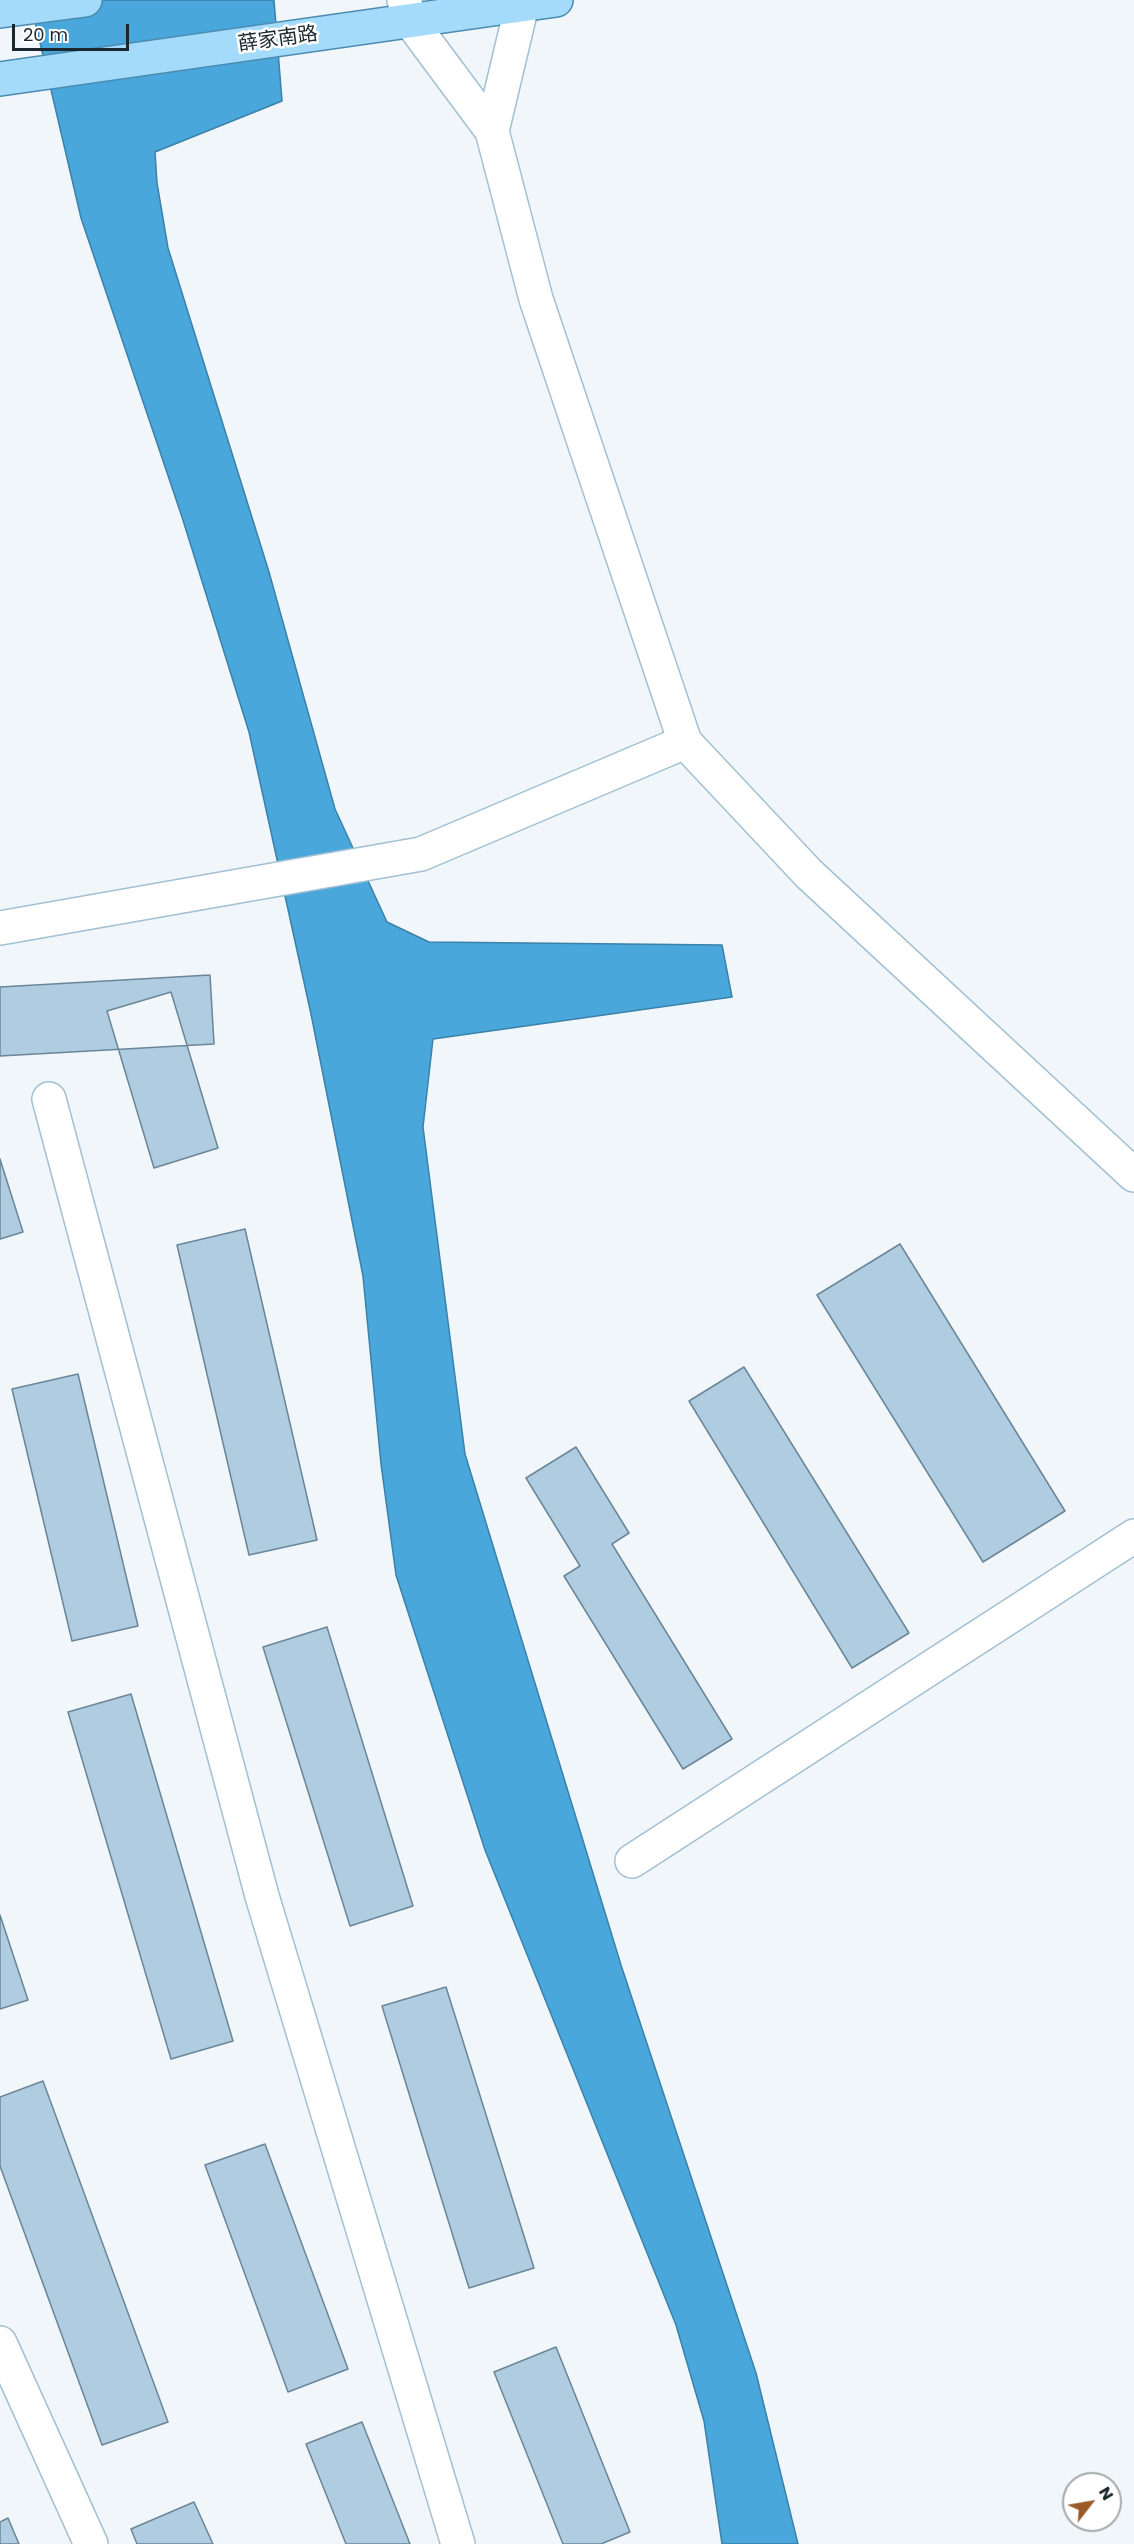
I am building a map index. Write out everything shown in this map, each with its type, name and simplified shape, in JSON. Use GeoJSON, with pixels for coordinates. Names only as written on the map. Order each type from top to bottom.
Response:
{"type":"FeatureCollection","features":[{"type":"Feature","properties":{"kind":"main road"},"geometry":{"type":"LineString","coordinates":[[0,11],[85,0]]}},
{"type":"Feature","properties":{"kind":"main road","name":"薛家南路"},"geometry":{"type":"LineString","coordinates":[[0,79],[408,11],[556,0]]}},
{"type":"Feature","properties":{"kind":"street"},"geometry":{"type":"LineString","coordinates":[[492,131],[521,3]]}},
{"type":"Feature","properties":{"kind":"street"},"geometry":{"type":"LineString","coordinates":[[408,11],[492,131],[537,298],[685,742],[809,874],[1134,1175]]}},
{"type":"Feature","properties":{"kind":"street"},"geometry":{"type":"LineString","coordinates":[[0,928],[421,854],[685,742]]}},
{"type":"Feature","properties":{"kind":"street"},"geometry":{"type":"LineString","coordinates":[[49,1099],[262,1896],[458,2544]]}},
{"type":"Feature","properties":{"kind":"street"},"geometry":{"type":"LineString","coordinates":[[632,1861],[1134,1536]]}},
{"type":"Feature","properties":{"kind":"street"},"geometry":{"type":"LineString","coordinates":[[0,2343],[91,2544]]}},
{"type":"Feature","properties":{"kind":"water"},"geometry":{"type":"Polygon","coordinates":[[[30,0],[274,0],[282,101],[155,152],[157,183],[168,248],[269,572],[335,809],[387,922],[429,942],[722,945],[732,997],[433,1039],[423,1127],[465,1454],[621,1965],[756,2373],[798,2544],[722,2544],[704,2421],[676,2325],[485,1850],[396,1575],[381,1464],[363,1276],[311,1014],[249,732],[182,517],[81,218],[30,0]]]}},
{"type":"Feature","properties":{"kind":"building"},"geometry":{"type":"Polygon","coordinates":[[[210,975],[214,1044],[0,1056],[0,987],[210,975]]]}},
{"type":"Feature","properties":{"kind":"building"},"geometry":{"type":"Polygon","coordinates":[[[171,992],[218,1148],[154,1168],[107,1011],[171,992]]]}},
{"type":"Feature","properties":{"kind":"building"},"geometry":{"type":"Polygon","coordinates":[[[0,1159],[23,1232],[0,1239],[0,1159]]]}},
{"type":"Feature","properties":{"kind":"building"},"geometry":{"type":"Polygon","coordinates":[[[245,1229],[317,1540],[249,1555],[177,1245],[245,1229]]]}},
{"type":"Feature","properties":{"kind":"building"},"geometry":{"type":"Polygon","coordinates":[[[900,1244],[1065,1511],[983,1562],[817,1295],[900,1244]]]}},
{"type":"Feature","properties":{"kind":"building"},"geometry":{"type":"Polygon","coordinates":[[[744,1367],[909,1633],[852,1668],[689,1401],[744,1367]]]}},
{"type":"Feature","properties":{"kind":"building"},"geometry":{"type":"Polygon","coordinates":[[[78,1374],[138,1626],[72,1641],[12,1389],[78,1374]]]}},
{"type":"Feature","properties":{"kind":"building"},"geometry":{"type":"Polygon","coordinates":[[[576,1447],[629,1533],[612,1544],[732,1739],[683,1769],[564,1576],[580,1566],[526,1478],[576,1447]]]}},
{"type":"Feature","properties":{"kind":"building"},"geometry":{"type":"Polygon","coordinates":[[[327,1627],[413,1906],[350,1926],[263,1647],[327,1627]]]}},
{"type":"Feature","properties":{"kind":"building"},"geometry":{"type":"Polygon","coordinates":[[[131,1694],[233,2041],[171,2059],[68,1712],[131,1694]]]}},
{"type":"Feature","properties":{"kind":"building"},"geometry":{"type":"Polygon","coordinates":[[[0,1915],[28,2000],[0,2009],[0,1915]]]}},
{"type":"Feature","properties":{"kind":"building"},"geometry":{"type":"Polygon","coordinates":[[[446,1987],[534,2268],[469,2288],[382,2006],[446,1987]]]}},
{"type":"Feature","properties":{"kind":"building"},"geometry":{"type":"Polygon","coordinates":[[[43,2081],[168,2422],[102,2445],[0,2166],[0,2097],[43,2081]]]}},
{"type":"Feature","properties":{"kind":"building"},"geometry":{"type":"Polygon","coordinates":[[[265,2144],[348,2369],[288,2392],[205,2165],[265,2144]]]}},
{"type":"Feature","properties":{"kind":"building"},"geometry":{"type":"Polygon","coordinates":[[[556,2347],[630,2532],[601,2544],[563,2544],[494,2372],[556,2347]]]}},
{"type":"Feature","properties":{"kind":"building"},"geometry":{"type":"Polygon","coordinates":[[[362,2422],[410,2544],[346,2544],[306,2444],[362,2422]]]}},
{"type":"Feature","properties":{"kind":"building"},"geometry":{"type":"Polygon","coordinates":[[[194,2502],[213,2544],[137,2544],[131,2529],[194,2502]]]}},
{"type":"Feature","properties":{"kind":"building"},"geometry":{"type":"Polygon","coordinates":[[[8,2518],[19,2544],[0,2544],[0,2522],[8,2518]]]}}]}
